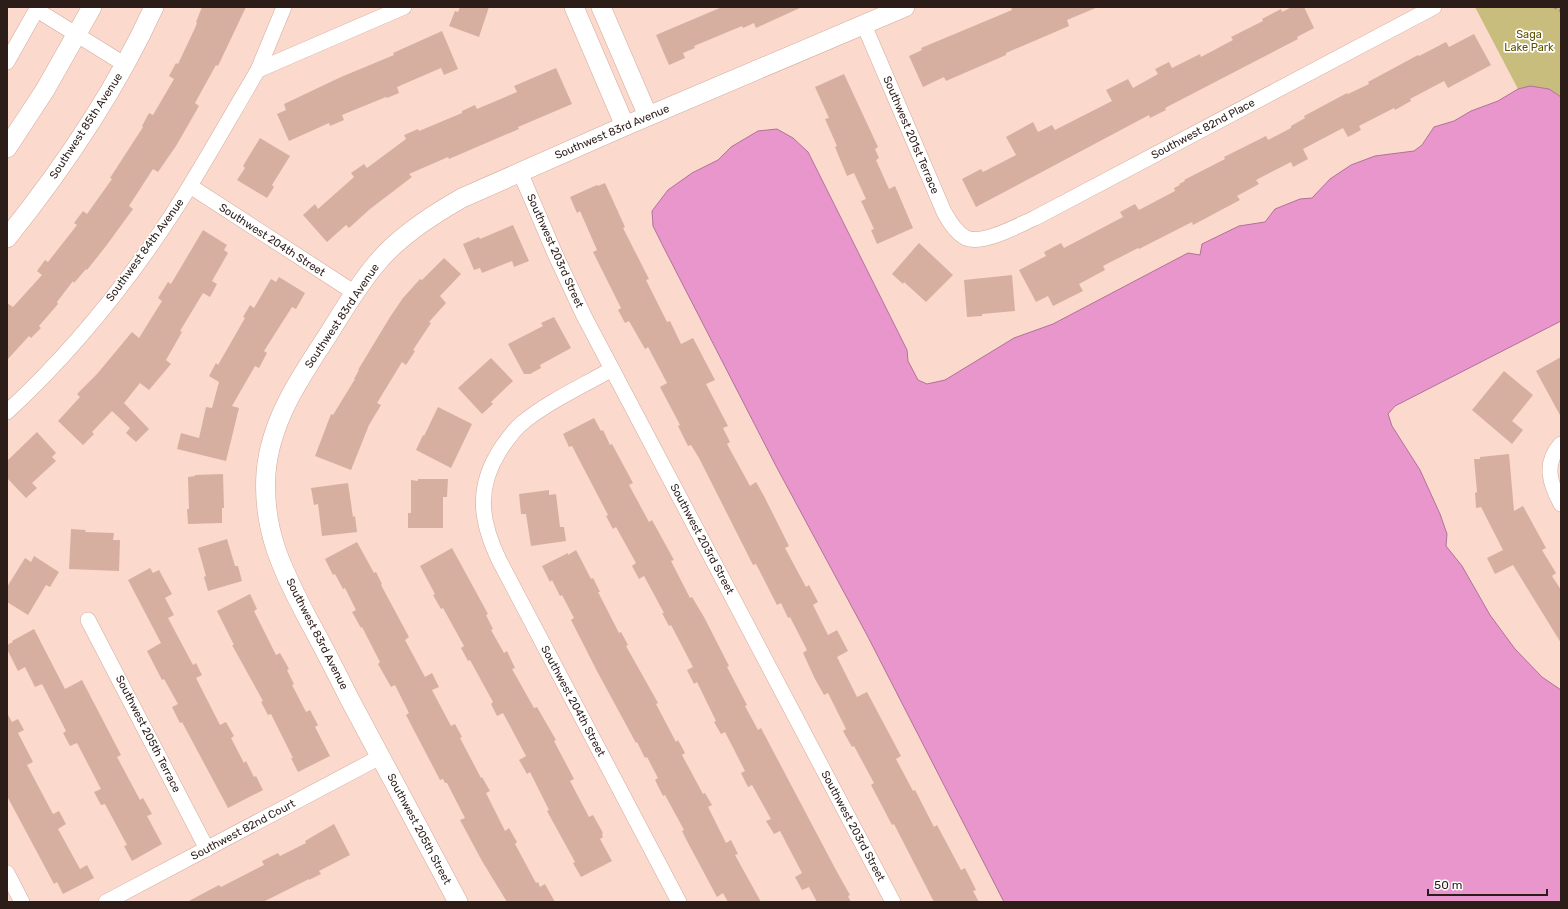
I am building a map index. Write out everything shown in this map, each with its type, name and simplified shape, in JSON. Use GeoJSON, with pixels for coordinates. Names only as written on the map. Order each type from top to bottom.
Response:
{"type":"FeatureCollection","features":[{"type":"Feature","properties":{"kind":"street"},"geometry":{"type":"LineString","coordinates":[[7,148],[41,96],[92,7]]}},
{"type":"Feature","properties":{"kind":"street","name":"Southwest 85th Avenue"},"geometry":{"type":"LineString","coordinates":[[7,238],[64,162],[104,101],[154,7]]}},
{"type":"Feature","properties":{"kind":"street","name":"Southwest 84th Avenue"},"geometry":{"type":"LineString","coordinates":[[7,412],[38,382],[102,310],[136,266],[190,186],[258,70],[284,7]]}},
{"type":"Feature","properties":{"kind":"street"},"geometry":{"type":"LineString","coordinates":[[258,70],[404,7]]}},
{"type":"Feature","properties":{"kind":"street"},"geometry":{"type":"LineString","coordinates":[[574,7],[625,126]]}},
{"type":"Feature","properties":{"kind":"street"},"geometry":{"type":"LineString","coordinates":[[601,7],[648,116]]}},
{"type":"Feature","properties":{"kind":"street","name":"Southwest 83rd Avenue"},"geometry":{"type":"LineString","coordinates":[[380,757],[285,573],[271,536],[266,500],[266,472],[269,455],[275,431],[283,410],[313,358],[355,293],[381,258],[407,235],[430,218],[462,198],[648,116],[905,7]]}},
{"type":"Feature","properties":{"kind":"street","name":"Southwest 82nd Place"},"geometry":{"type":"LineString","coordinates":[[967,238],[980,239],[994,236],[1035,218],[1434,7]]}},
{"type":"Feature","properties":{"kind":"street"},"geometry":{"type":"LineString","coordinates":[[7,62],[38,8],[124,64]]}},
{"type":"Feature","properties":{"kind":"street","name":"Southwest 201st Terrace"},"geometry":{"type":"LineString","coordinates":[[864,25],[944,212],[954,227],[967,238]]}},
{"type":"Feature","properties":{"kind":"street","name":"Southwest 203rd Street"},"geometry":{"type":"LineString","coordinates":[[520,172],[574,295],[893,902]]}},
{"type":"Feature","properties":{"kind":"street","name":"Southwest 204th Street"},"geometry":{"type":"LineString","coordinates":[[190,186],[355,293]]}},
{"type":"Feature","properties":{"kind":"street","name":"Southwest 204th Street"},"geometry":{"type":"LineString","coordinates":[[612,369],[542,409],[520,425],[506,441],[493,462],[485,482],[483,495],[486,522],[494,549],[679,902]]}},
{"type":"Feature","properties":{"kind":"street"},"geometry":{"type":"LineString","coordinates":[[1561,444],[1554,453],[1550,466],[1551,482],[1561,504]]}},
{"type":"Feature","properties":{"kind":"street","name":"Southwest 205th Terrace"},"geometry":{"type":"LineString","coordinates":[[88,620],[207,849]]}},
{"type":"Feature","properties":{"kind":"street","name":"Southwest 82nd Court"},"geometry":{"type":"LineString","coordinates":[[106,902],[380,757]]}},
{"type":"Feature","properties":{"kind":"street","name":"Southwest 205th Street"},"geometry":{"type":"LineString","coordinates":[[380,757],[458,902]]}},
{"type":"Feature","properties":{"kind":"street"},"geometry":{"type":"LineString","coordinates":[[7,873],[22,902]]}},
{"type":"Feature","properties":{"kind":"path"},"geometry":{"type":"LineString","coordinates":[[1554,7],[1561,11]]}},
{"type":"Feature","properties":{"kind":"green space","name":"Saga Lake Park"},"geometry":{"type":"Polygon","coordinates":[[[1475,7],[1561,7],[1561,97],[1546,89],[1536,87],[1518,89],[1475,7]]]}},
{"type":"Feature","properties":{"kind":"shaded area"},"geometry":{"type":"Polygon","coordinates":[[[1530,86],[1549,89],[1561,97],[1561,321],[1395,406],[1388,414],[1392,426],[1420,470],[1440,514],[1447,534],[1446,546],[1462,566],[1490,615],[1515,649],[1542,677],[1561,690],[1561,902],[1004,902],[867,635],[776,466],[664,248],[653,226],[652,211],[668,190],[692,173],[718,160],[731,147],[758,131],[777,129],[793,138],[808,152],[907,350],[908,361],[918,380],[927,384],[945,380],[1014,338],[1053,324],[1188,253],[1200,255],[1202,244],[1239,226],[1265,222],[1275,209],[1300,199],[1312,198],[1330,179],[1351,165],[1375,156],[1414,151],[1422,145],[1434,127],[1454,121],[1471,111],[1498,101],[1518,89],[1530,86]]]}},
{"type":"Feature","properties":{"kind":"building"},"geometry":{"type":"Polygon","coordinates":[[[202,7],[246,7],[218,66],[216,65],[195,103],[199,106],[176,146],[158,172],[153,169],[129,206],[133,209],[106,246],[87,270],[86,269],[74,283],[73,281],[57,302],[58,304],[39,326],[41,328],[31,338],[29,336],[7,360],[7,303],[13,307],[42,275],[37,271],[45,260],[48,262],[77,225],[74,223],[83,211],[87,214],[112,179],[110,178],[143,127],[142,126],[149,113],[153,115],[174,79],[169,76],[176,63],[178,64],[195,28],[202,7]]]}},
{"type":"Feature","properties":{"kind":"building"},"geometry":{"type":"Polygon","coordinates":[[[460,7],[489,7],[479,37],[449,26],[455,11],[458,12],[460,7]]]}},
{"type":"Feature","properties":{"kind":"building"},"geometry":{"type":"Polygon","coordinates":[[[722,7],[802,7],[756,28],[754,23],[743,28],[742,26],[694,46],[695,48],[683,53],[685,58],[669,65],[656,35],[722,7]]]}},
{"type":"Feature","properties":{"kind":"building"},"geometry":{"type":"Polygon","coordinates":[[[1011,7],[1098,7],[1067,20],[1069,26],[1006,53],[1006,55],[946,81],[944,77],[923,87],[909,56],[922,50],[921,48],[1012,10],[1011,7]]]}},
{"type":"Feature","properties":{"kind":"building"},"geometry":{"type":"Polygon","coordinates":[[[1292,7],[1304,7],[1314,28],[1297,37],[1298,39],[1165,108],[1166,110],[1150,118],[1149,115],[976,207],[962,179],[981,169],[983,172],[1016,155],[1006,137],[1033,122],[1038,132],[1052,125],[1055,130],[1112,101],[1106,90],[1128,79],[1133,88],[1158,74],[1155,69],[1169,62],[1172,68],[1200,54],[1201,57],[1233,40],[1231,37],[1263,21],[1262,19],[1281,9],[1282,12],[1292,7]]]}},
{"type":"Feature","properties":{"kind":"building"},"geometry":{"type":"Polygon","coordinates":[[[442,31],[458,69],[444,75],[441,68],[397,87],[399,93],[342,115],[344,120],[330,126],[329,123],[289,141],[277,114],[286,110],[284,104],[341,77],[394,55],[393,53],[442,31]]]}},
{"type":"Feature","properties":{"kind":"building"},"geometry":{"type":"Polygon","coordinates":[[[1474,34],[1491,65],[1448,88],[1444,81],[1410,99],[1411,101],[1395,110],[1394,108],[1359,126],[1361,130],[1348,137],[1343,128],[1303,149],[1308,159],[1293,167],[1291,162],[1256,180],[1259,184],[1237,196],[1240,200],[1193,225],[1192,222],[1103,266],[1105,270],[1079,284],[1083,291],[1053,306],[1048,296],[1036,302],[1019,270],[1046,256],[1044,252],[1061,243],[1064,248],[1123,217],[1120,212],[1135,204],[1139,210],[1175,191],[1174,188],[1185,181],[1184,180],[1225,159],[1224,157],[1266,136],[1268,140],[1291,128],[1291,126],[1305,118],[1304,116],[1347,93],[1348,94],[1369,84],[1368,82],[1418,55],[1419,56],[1446,42],[1449,47],[1474,34]]]}},
{"type":"Feature","properties":{"kind":"building"},"geometry":{"type":"Polygon","coordinates":[[[556,68],[572,104],[518,127],[519,129],[449,159],[448,157],[409,174],[412,177],[370,209],[349,228],[346,225],[327,242],[303,215],[315,204],[318,209],[354,177],[351,173],[364,164],[367,168],[406,139],[404,135],[418,129],[419,131],[462,113],[462,111],[475,105],[477,109],[517,92],[514,86],[556,68]]]}},
{"type":"Feature","properties":{"kind":"building"},"geometry":{"type":"Polygon","coordinates":[[[844,74],[878,147],[875,149],[879,158],[876,160],[889,189],[895,186],[913,228],[877,244],[871,230],[874,229],[861,201],[866,199],[854,173],[847,176],[835,147],[837,146],[825,119],[829,118],[815,87],[844,74]]]}},
{"type":"Feature","properties":{"kind":"building"},"geometry":{"type":"Polygon","coordinates":[[[260,138],[290,156],[272,185],[274,187],[267,198],[237,180],[245,168],[243,166],[260,138]]]}},
{"type":"Feature","properties":{"kind":"building"},"geometry":{"type":"Polygon","coordinates":[[[605,183],[625,227],[623,228],[649,279],[646,280],[667,322],[670,321],[681,344],[693,338],[715,380],[706,384],[728,426],[723,428],[730,442],[727,444],[750,486],[756,482],[764,496],[789,546],[785,548],[806,587],[809,585],[818,602],[813,605],[828,635],[837,630],[848,651],[837,657],[857,697],[867,692],[901,756],[896,759],[913,791],[915,790],[934,827],[937,825],[961,870],[965,868],[976,890],[973,891],[979,902],[934,902],[894,824],[892,825],[871,785],[874,783],[854,746],[852,747],[843,731],[846,729],[828,693],[824,695],[815,679],[803,653],[807,650],[790,617],[788,618],[781,603],[777,605],[756,564],[753,565],[699,458],[691,445],[688,446],[678,426],[680,425],[660,387],[667,383],[648,347],[645,349],[629,321],[625,323],[618,310],[621,308],[593,252],[597,250],[580,211],[577,213],[570,197],[605,183]]]}},
{"type":"Feature","properties":{"kind":"building"},"geometry":{"type":"Polygon","coordinates":[[[513,225],[529,261],[514,267],[512,261],[482,273],[480,268],[474,270],[463,244],[479,237],[480,239],[513,225]]]}},
{"type":"Feature","properties":{"kind":"building"},"geometry":{"type":"Polygon","coordinates":[[[203,230],[227,245],[224,250],[228,253],[212,281],[217,284],[210,297],[203,293],[180,331],[182,332],[166,360],[171,364],[149,390],[140,383],[124,403],[149,429],[136,442],[126,433],[130,428],[112,411],[92,432],[94,434],[83,445],[58,421],[80,397],[77,394],[97,374],[132,332],[139,338],[162,301],[158,298],[168,282],[171,284],[203,230]]]}},
{"type":"Feature","properties":{"kind":"building"},"geometry":{"type":"Polygon","coordinates":[[[919,243],[953,275],[926,302],[904,282],[903,284],[892,274],[919,243]]]}},
{"type":"Feature","properties":{"kind":"building"},"geometry":{"type":"Polygon","coordinates":[[[444,258],[461,274],[440,296],[446,303],[429,322],[431,323],[413,350],[415,351],[406,365],[402,362],[377,403],[381,405],[369,425],[351,470],[315,456],[331,414],[333,415],[355,379],[358,370],[390,317],[403,298],[420,279],[422,280],[444,258]]]}},
{"type":"Feature","properties":{"kind":"building"},"geometry":{"type":"Polygon","coordinates":[[[1012,275],[1015,311],[967,317],[964,280],[1012,275]]]}},
{"type":"Feature","properties":{"kind":"building"},"geometry":{"type":"Polygon","coordinates":[[[279,277],[305,293],[296,309],[292,307],[264,351],[267,353],[259,368],[255,366],[232,406],[239,408],[226,461],[177,449],[181,433],[199,438],[206,407],[212,408],[219,382],[209,376],[216,363],[218,365],[245,318],[243,317],[250,305],[254,308],[271,279],[276,282],[279,277]]]}},
{"type":"Feature","properties":{"kind":"building"},"geometry":{"type":"Polygon","coordinates":[[[554,317],[571,348],[540,365],[541,368],[530,374],[524,374],[508,344],[543,326],[541,323],[554,317]]]}},
{"type":"Feature","properties":{"kind":"building"},"geometry":{"type":"Polygon","coordinates":[[[1561,357],[1561,417],[1536,371],[1561,357]]]}},
{"type":"Feature","properties":{"kind":"building"},"geometry":{"type":"Polygon","coordinates":[[[491,358],[513,381],[491,402],[493,404],[482,414],[458,388],[491,358]]]}},
{"type":"Feature","properties":{"kind":"building"},"geometry":{"type":"Polygon","coordinates":[[[1504,371],[1533,395],[1512,421],[1523,430],[1512,444],[1472,410],[1504,371]]]}},
{"type":"Feature","properties":{"kind":"building"},"geometry":{"type":"Polygon","coordinates":[[[438,407],[472,424],[451,468],[416,450],[438,407]]]}},
{"type":"Feature","properties":{"kind":"building"},"geometry":{"type":"Polygon","coordinates":[[[594,418],[601,431],[603,430],[610,445],[612,444],[633,483],[629,485],[649,522],[652,520],[674,560],[671,561],[690,598],[692,597],[704,617],[729,666],[727,667],[747,705],[745,706],[758,730],[761,728],[850,895],[848,896],[851,902],[817,902],[809,887],[802,890],[795,877],[802,873],[780,831],[774,834],[766,821],[771,819],[752,785],[748,787],[741,773],[745,771],[725,732],[721,734],[714,722],[716,721],[697,682],[694,684],[687,670],[693,667],[671,625],[669,626],[662,613],[664,613],[644,576],[639,579],[632,566],[636,563],[616,527],[613,529],[606,516],[608,515],[572,446],[569,447],[563,434],[594,418]]]}},
{"type":"Feature","properties":{"kind":"building"},"geometry":{"type":"Polygon","coordinates":[[[37,432],[56,453],[52,457],[56,461],[32,483],[37,488],[26,498],[7,478],[7,461],[37,432]]]}},
{"type":"Feature","properties":{"kind":"building"},"geometry":{"type":"Polygon","coordinates":[[[1509,454],[1514,511],[1523,506],[1546,548],[1542,550],[1556,573],[1552,576],[1561,590],[1561,643],[1513,565],[1495,574],[1487,558],[1503,550],[1481,507],[1476,508],[1475,493],[1477,492],[1474,459],[1509,454]]]}},
{"type":"Feature","properties":{"kind":"building"},"geometry":{"type":"Polygon","coordinates":[[[223,474],[224,508],[222,508],[222,523],[188,524],[188,477],[195,475],[223,474]]]}},
{"type":"Feature","properties":{"kind":"building"},"geometry":{"type":"Polygon","coordinates":[[[418,479],[448,479],[447,497],[443,497],[443,528],[408,528],[408,513],[411,513],[411,480],[418,481],[418,479]]]}},
{"type":"Feature","properties":{"kind":"building"},"geometry":{"type":"Polygon","coordinates":[[[348,483],[353,517],[355,516],[357,532],[322,536],[318,504],[314,505],[311,488],[348,483]]]}},
{"type":"Feature","properties":{"kind":"building"},"geometry":{"type":"Polygon","coordinates":[[[549,490],[549,495],[556,494],[560,527],[564,527],[566,541],[531,546],[526,514],[521,514],[519,494],[549,490]]]}},
{"type":"Feature","properties":{"kind":"building"},"geometry":{"type":"Polygon","coordinates":[[[71,529],[86,530],[85,532],[114,533],[113,540],[120,540],[119,571],[69,569],[71,529]]]}},
{"type":"Feature","properties":{"kind":"building"},"geometry":{"type":"Polygon","coordinates":[[[227,539],[235,566],[238,566],[242,581],[208,591],[204,577],[206,576],[198,548],[227,539]]]}},
{"type":"Feature","properties":{"kind":"building"},"geometry":{"type":"Polygon","coordinates":[[[357,542],[374,573],[376,572],[382,584],[381,585],[409,637],[405,640],[425,677],[432,673],[439,687],[432,690],[451,726],[455,724],[462,737],[460,738],[481,778],[482,777],[490,791],[486,793],[505,831],[509,828],[517,842],[515,844],[536,883],[538,882],[540,887],[545,884],[555,902],[507,902],[482,861],[460,820],[465,818],[447,783],[445,783],[443,779],[440,780],[406,715],[409,713],[395,685],[391,687],[378,664],[380,662],[362,627],[361,628],[352,612],[356,610],[345,588],[343,589],[335,574],[333,575],[325,559],[357,542]]]}},
{"type":"Feature","properties":{"kind":"building"},"geometry":{"type":"Polygon","coordinates":[[[452,548],[488,614],[486,615],[493,629],[491,630],[504,653],[507,651],[515,668],[512,669],[534,708],[537,707],[556,740],[554,741],[574,779],[570,781],[589,817],[593,815],[603,833],[603,837],[600,839],[612,861],[581,877],[573,863],[575,862],[547,811],[549,810],[530,772],[527,774],[519,760],[526,756],[503,713],[497,716],[491,704],[493,702],[470,660],[468,661],[461,648],[464,646],[443,608],[441,609],[433,595],[435,594],[420,566],[452,548]]]}},
{"type":"Feature","properties":{"kind":"building"},"geometry":{"type":"Polygon","coordinates":[[[576,550],[591,579],[593,578],[600,592],[598,592],[619,633],[621,632],[628,645],[626,646],[658,703],[656,704],[676,742],[678,740],[685,753],[682,755],[703,794],[705,793],[712,805],[708,807],[726,843],[731,840],[738,854],[735,855],[761,902],[728,902],[723,893],[717,897],[682,831],[684,830],[655,780],[658,778],[647,757],[645,758],[637,742],[636,743],[598,673],[571,620],[574,618],[562,595],[560,596],[552,580],[550,582],[542,566],[576,550]]]}},
{"type":"Feature","properties":{"kind":"building"},"geometry":{"type":"Polygon","coordinates":[[[34,556],[59,572],[50,587],[46,585],[28,615],[7,602],[7,587],[25,558],[31,562],[34,556]]]}},
{"type":"Feature","properties":{"kind":"building"},"geometry":{"type":"Polygon","coordinates":[[[150,568],[153,573],[159,570],[172,594],[165,598],[174,615],[168,618],[193,665],[196,663],[202,675],[196,678],[220,725],[226,722],[234,736],[231,738],[244,763],[246,761],[263,790],[228,808],[182,722],[180,723],[172,707],[178,704],[164,679],[162,680],[147,651],[161,643],[128,580],[150,568]]]}},
{"type":"Feature","properties":{"kind":"building"},"geometry":{"type":"Polygon","coordinates":[[[250,594],[257,609],[254,611],[276,655],[280,653],[289,669],[287,670],[294,684],[292,685],[306,712],[310,710],[318,725],[315,727],[330,756],[298,772],[291,758],[293,758],[271,714],[268,715],[261,702],[263,701],[232,645],[234,645],[217,611],[250,594]]]}},
{"type":"Feature","properties":{"kind":"building"},"geometry":{"type":"Polygon","coordinates":[[[34,629],[65,689],[82,680],[121,755],[117,757],[140,800],[143,798],[152,814],[147,816],[162,844],[132,861],[124,846],[127,845],[105,804],[101,805],[94,792],[101,789],[77,743],[70,746],[63,733],[66,731],[42,684],[35,687],[25,667],[18,671],[7,649],[7,645],[13,642],[12,641],[34,629]]]}},
{"type":"Feature","properties":{"kind":"building"},"geometry":{"type":"Polygon","coordinates":[[[7,713],[12,722],[18,719],[24,730],[18,733],[33,762],[27,765],[53,814],[59,811],[66,824],[58,829],[80,869],[87,865],[94,878],[63,894],[57,882],[54,884],[7,796],[7,713]]]}},
{"type":"Feature","properties":{"kind":"building"},"geometry":{"type":"Polygon","coordinates":[[[334,824],[350,855],[319,871],[321,874],[263,902],[187,902],[219,885],[221,887],[264,865],[262,861],[278,853],[280,856],[306,843],[305,841],[334,824]]]}}]}
